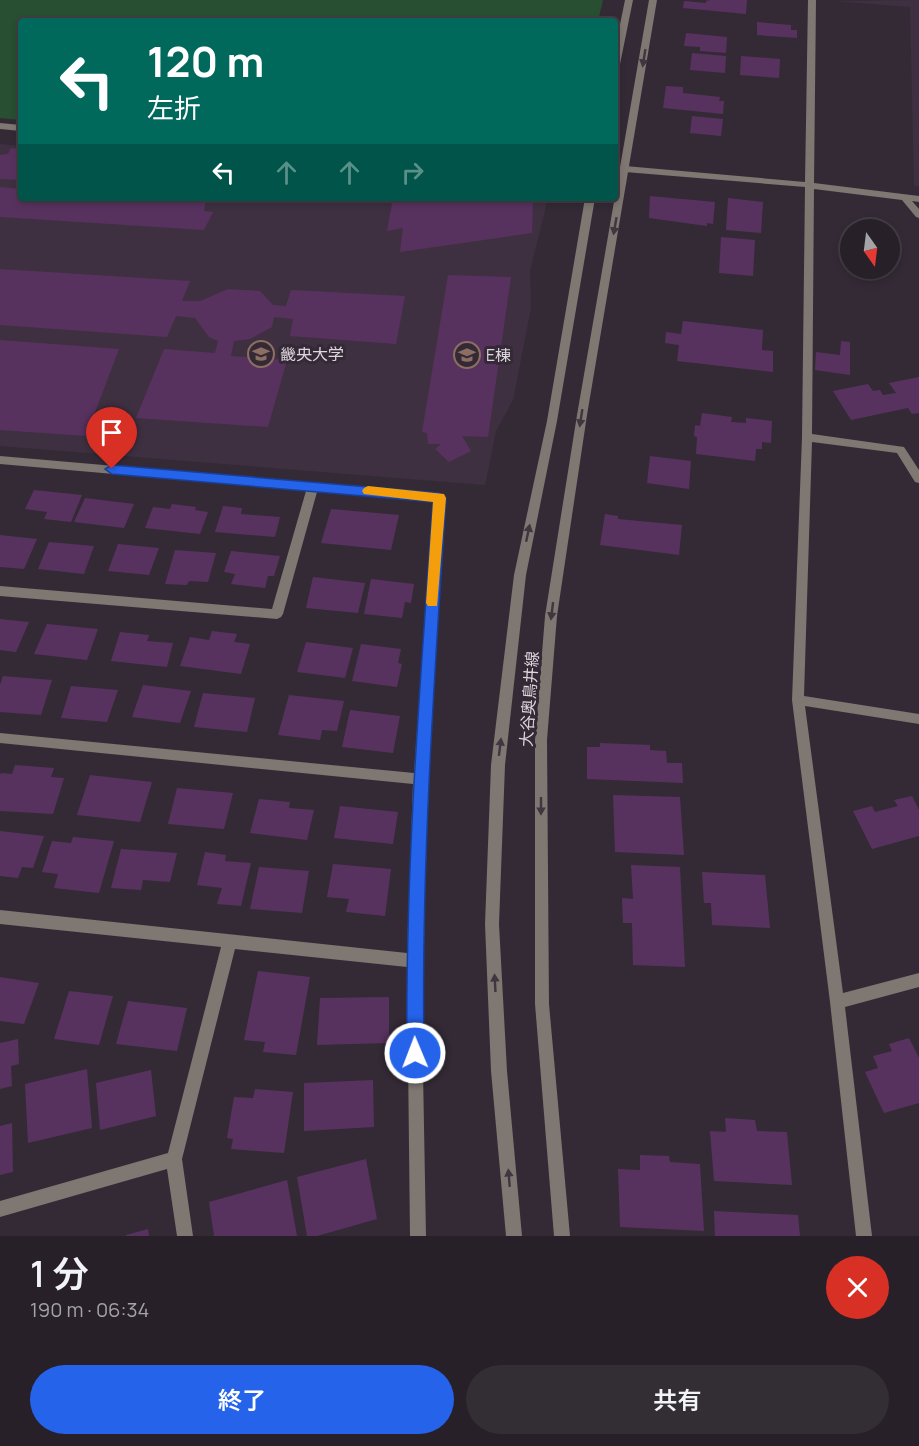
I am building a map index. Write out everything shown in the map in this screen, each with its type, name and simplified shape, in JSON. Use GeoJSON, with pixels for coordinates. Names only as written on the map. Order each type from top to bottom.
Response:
{"type":"FeatureCollection","features":[{"type":"Feature","properties":{"kind":"street"},"geometry":{"type":"LineString","coordinates":[[618,54],[629,0]]}},
{"type":"Feature","properties":{"kind":"street","name":"大谷奥鳥井線"},"geometry":{"type":"LineString","coordinates":[[620,168],[653,0]]}},
{"type":"Feature","properties":{"kind":"street"},"geometry":{"type":"LineString","coordinates":[[812,0],[808,185],[807,437],[798,700],[864,1236]]}},
{"type":"Feature","properties":{"kind":"street"},"geometry":{"type":"LineString","coordinates":[[0,126],[18,128]]}},
{"type":"Feature","properties":{"kind":"street"},"geometry":{"type":"LineString","coordinates":[[620,168],[808,185],[919,199]]}},
{"type":"Feature","properties":{"kind":"street"},"geometry":{"type":"LineString","coordinates":[[905,198],[919,215]]}},
{"type":"Feature","properties":{"kind":"street","name":"大谷奥鳥井線"},"geometry":{"type":"LineString","coordinates":[[514,1236],[499,1071],[492,924],[498,765],[520,575],[552,421],[589,201]]}},
{"type":"Feature","properties":{"kind":"street","name":"大谷奥鳥井線"},"geometry":{"type":"LineString","coordinates":[[562,1236],[542,1004],[541,740],[551,616],[615,201]]}},
{"type":"Feature","properties":{"kind":"street"},"geometry":{"type":"LineString","coordinates":[[807,437],[900,450],[919,479]]}},
{"type":"Feature","properties":{"kind":"street"},"geometry":{"type":"LineString","coordinates":[[0,460],[439,498],[420,778],[414,961],[418,1236]]}},
{"type":"Feature","properties":{"kind":"street"},"geometry":{"type":"LineString","coordinates":[[0,591],[277,615],[313,486]]}},
{"type":"Feature","properties":{"kind":"street"},"geometry":{"type":"LineString","coordinates":[[798,700],[919,719]]}},
{"type":"Feature","properties":{"kind":"street"},"geometry":{"type":"LineString","coordinates":[[0,738],[420,778]]}},
{"type":"Feature","properties":{"kind":"street"},"geometry":{"type":"LineString","coordinates":[[0,917],[414,961]]}},
{"type":"Feature","properties":{"kind":"street"},"geometry":{"type":"LineString","coordinates":[[185,1236],[174,1159],[230,942]]}},
{"type":"Feature","properties":{"kind":"street"},"geometry":{"type":"LineString","coordinates":[[837,1002],[919,980]]}},
{"type":"Feature","properties":{"kind":"street"},"geometry":{"type":"LineString","coordinates":[[0,1209],[174,1159]]}},
{"type":"Feature","properties":{"kind":"shaded area"},"geometry":{"type":"Polygon","coordinates":[[[919,0],[919,186],[914,186],[910,7],[835,1],[919,0]]]}},
{"type":"Feature","properties":{"kind":"shaded area","name":"畿央大学"},"geometry":{"type":"Polygon","coordinates":[[[0,144],[18,146],[18,201],[547,201],[530,270],[531,308],[513,400],[496,431],[485,485],[0,446],[0,144]]]}},
{"type":"Feature","properties":{"kind":"green space"},"geometry":{"type":"Polygon","coordinates":[[[0,0],[603,0],[599,18],[18,18],[18,120],[0,118],[0,0]]]}},
{"type":"Feature","properties":{"kind":"building"},"geometry":{"type":"Polygon","coordinates":[[[711,0],[747,0],[746,14],[683,8],[684,1],[706,3],[711,0]]]}},
{"type":"Feature","properties":{"kind":"building"},"geometry":{"type":"Polygon","coordinates":[[[757,22],[791,25],[791,30],[797,30],[797,38],[757,35],[757,22]]]}},
{"type":"Feature","properties":{"kind":"building"},"geometry":{"type":"Polygon","coordinates":[[[686,33],[727,37],[726,53],[700,51],[700,47],[684,46],[686,33]]]}},
{"type":"Feature","properties":{"kind":"building"},"geometry":{"type":"Polygon","coordinates":[[[692,53],[726,56],[725,73],[690,70],[692,53]]]}},
{"type":"Feature","properties":{"kind":"building"},"geometry":{"type":"Polygon","coordinates":[[[741,56],[780,59],[779,78],[740,75],[741,56]]]}},
{"type":"Feature","properties":{"kind":"building"},"geometry":{"type":"Polygon","coordinates":[[[666,86],[683,87],[683,93],[720,97],[719,101],[724,101],[723,114],[663,108],[666,86]]]}},
{"type":"Feature","properties":{"kind":"building"},"geometry":{"type":"Polygon","coordinates":[[[692,116],[723,119],[721,136],[690,133],[692,116]]]}},
{"type":"Feature","properties":{"kind":"building"},"geometry":{"type":"Polygon","coordinates":[[[11,148],[18,149],[18,180],[0,179],[0,155],[8,154],[11,148]]]}},
{"type":"Feature","properties":{"kind":"building"},"geometry":{"type":"Polygon","coordinates":[[[0,187],[18,189],[18,201],[206,201],[204,211],[213,212],[204,230],[0,217],[0,187]]]}},
{"type":"Feature","properties":{"kind":"building"},"geometry":{"type":"Polygon","coordinates":[[[650,196],[715,202],[713,224],[707,223],[707,226],[649,218],[650,196]]]}},
{"type":"Feature","properties":{"kind":"building"},"geometry":{"type":"Polygon","coordinates":[[[728,198],[763,202],[761,233],[726,230],[728,198]]]}},
{"type":"Feature","properties":{"kind":"building"},"geometry":{"type":"Polygon","coordinates":[[[392,201],[533,201],[532,233],[400,252],[403,228],[387,231],[392,201]]]}},
{"type":"Feature","properties":{"kind":"building"},"geometry":{"type":"Polygon","coordinates":[[[721,237],[755,240],[753,276],[719,273],[721,237]]]}},
{"type":"Feature","properties":{"kind":"building"},"geometry":{"type":"Polygon","coordinates":[[[0,269],[190,281],[182,301],[200,301],[228,289],[260,291],[273,305],[286,306],[291,290],[405,296],[396,344],[290,336],[293,319],[274,317],[272,327],[250,339],[234,341],[231,356],[287,360],[268,427],[136,418],[164,349],[215,353],[218,341],[209,337],[195,318],[176,316],[167,337],[0,325],[0,269]]]}},
{"type":"Feature","properties":{"kind":"building","name":"E棟"},"geometry":{"type":"Polygon","coordinates":[[[448,275],[511,277],[488,437],[462,436],[471,451],[449,462],[435,449],[441,444],[428,444],[427,433],[422,432],[448,275]]]}},
{"type":"Feature","properties":{"kind":"building"},"geometry":{"type":"Polygon","coordinates":[[[683,321],[763,330],[762,350],[773,351],[773,372],[677,361],[679,345],[665,343],[666,332],[681,334],[683,321]]]}},
{"type":"Feature","properties":{"kind":"building"},"geometry":{"type":"Polygon","coordinates":[[[0,340],[119,349],[86,436],[0,430],[0,340]]]}},
{"type":"Feature","properties":{"kind":"building"},"geometry":{"type":"Polygon","coordinates":[[[841,341],[850,342],[850,375],[815,370],[816,352],[840,355],[841,341]]]}},
{"type":"Feature","properties":{"kind":"building"},"geometry":{"type":"Polygon","coordinates":[[[919,377],[919,413],[912,414],[908,408],[851,420],[833,391],[868,384],[873,391],[880,390],[883,395],[896,393],[889,383],[919,377]]]}},
{"type":"Feature","properties":{"kind":"building"},"geometry":{"type":"Polygon","coordinates":[[[702,413],[732,417],[731,422],[746,423],[746,418],[772,421],[771,443],[762,442],[762,449],[756,449],[755,461],[696,454],[695,425],[700,426],[702,413]]]}},
{"type":"Feature","properties":{"kind":"building"},"geometry":{"type":"Polygon","coordinates":[[[650,456],[691,461],[689,489],[647,483],[650,456]]]}},
{"type":"Feature","properties":{"kind":"building"},"geometry":{"type":"Polygon","coordinates":[[[34,490],[82,495],[71,522],[44,519],[47,512],[25,509],[34,490]]]}},
{"type":"Feature","properties":{"kind":"building"},"geometry":{"type":"Polygon","coordinates":[[[85,498],[134,504],[124,528],[74,522],[85,498]]]}},
{"type":"Feature","properties":{"kind":"building"},"geometry":{"type":"Polygon","coordinates":[[[172,504],[196,507],[195,510],[208,512],[200,534],[145,528],[153,507],[170,509],[172,504]]]}},
{"type":"Feature","properties":{"kind":"building"},"geometry":{"type":"Polygon","coordinates":[[[223,506],[242,508],[241,514],[280,517],[275,537],[215,532],[223,506]]]}},
{"type":"Feature","properties":{"kind":"building"},"geometry":{"type":"Polygon","coordinates":[[[331,509],[399,515],[391,550],[321,543],[331,509]]]}},
{"type":"Feature","properties":{"kind":"building"},"geometry":{"type":"Polygon","coordinates":[[[605,514],[618,516],[618,519],[682,525],[679,555],[600,545],[605,514]]]}},
{"type":"Feature","properties":{"kind":"building"},"geometry":{"type":"Polygon","coordinates":[[[0,535],[37,539],[24,569],[0,567],[0,535]]]}},
{"type":"Feature","properties":{"kind":"building"},"geometry":{"type":"Polygon","coordinates":[[[49,542],[94,546],[84,574],[38,569],[49,542]]]}},
{"type":"Feature","properties":{"kind":"building"},"geometry":{"type":"Polygon","coordinates":[[[118,544],[159,548],[149,575],[108,571],[118,544]]]}},
{"type":"Feature","properties":{"kind":"building"},"geometry":{"type":"Polygon","coordinates":[[[175,550],[216,553],[208,582],[189,581],[187,585],[165,584],[175,550]]]}},
{"type":"Feature","properties":{"kind":"building"},"geometry":{"type":"Polygon","coordinates":[[[231,551],[280,556],[274,576],[268,576],[265,588],[231,584],[235,574],[224,572],[231,551]]]}},
{"type":"Feature","properties":{"kind":"building"},"geometry":{"type":"Polygon","coordinates":[[[313,577],[365,583],[358,613],[306,608],[313,577]]]}},
{"type":"Feature","properties":{"kind":"building"},"geometry":{"type":"Polygon","coordinates":[[[371,579],[414,584],[411,603],[405,602],[402,618],[364,614],[371,579]]]}},
{"type":"Feature","properties":{"kind":"building"},"geometry":{"type":"Polygon","coordinates":[[[0,619],[29,622],[16,652],[0,650],[0,619]]]}},
{"type":"Feature","properties":{"kind":"building"},"geometry":{"type":"Polygon","coordinates":[[[47,624],[98,629],[87,660],[34,654],[47,624]]]}},
{"type":"Feature","properties":{"kind":"building"},"geometry":{"type":"Polygon","coordinates":[[[212,631],[237,634],[234,642],[250,644],[241,674],[180,666],[190,637],[209,640],[212,631]]]}},
{"type":"Feature","properties":{"kind":"building"},"geometry":{"type":"Polygon","coordinates":[[[120,632],[149,635],[147,641],[173,643],[167,667],[111,661],[120,632]]]}},
{"type":"Feature","properties":{"kind":"building"},"geometry":{"type":"Polygon","coordinates":[[[306,642],[353,648],[345,678],[297,672],[306,642]]]}},
{"type":"Feature","properties":{"kind":"building"},"geometry":{"type":"Polygon","coordinates":[[[361,644],[401,649],[398,663],[402,664],[397,687],[352,681],[361,644]]]}},
{"type":"Feature","properties":{"kind":"building"},"geometry":{"type":"Polygon","coordinates":[[[3,676],[52,680],[41,715],[0,712],[0,685],[3,676]]]}},
{"type":"Feature","properties":{"kind":"building"},"geometry":{"type":"Polygon","coordinates":[[[143,685],[191,691],[180,723],[132,717],[143,685]]]}},
{"type":"Feature","properties":{"kind":"building"},"geometry":{"type":"Polygon","coordinates":[[[71,686],[118,690],[107,722],[61,718],[71,686]]]}},
{"type":"Feature","properties":{"kind":"building"},"geometry":{"type":"Polygon","coordinates":[[[203,693],[255,698],[247,732],[194,727],[203,693]]]}},
{"type":"Feature","properties":{"kind":"building"},"geometry":{"type":"Polygon","coordinates":[[[289,695],[344,701],[337,731],[322,730],[320,740],[278,735],[289,695]]]}},
{"type":"Feature","properties":{"kind":"building"},"geometry":{"type":"Polygon","coordinates":[[[350,710],[400,716],[393,753],[342,747],[350,710]]]}},
{"type":"Feature","properties":{"kind":"building"},"geometry":{"type":"Polygon","coordinates":[[[600,743],[650,745],[650,750],[666,751],[667,763],[682,763],[683,783],[587,779],[587,747],[600,747],[600,743]]]}},
{"type":"Feature","properties":{"kind":"building"},"geometry":{"type":"Polygon","coordinates":[[[15,765],[54,768],[51,777],[64,778],[53,814],[0,811],[0,775],[1,773],[12,774],[15,765]]]}},
{"type":"Feature","properties":{"kind":"building"},"geometry":{"type":"Polygon","coordinates":[[[90,775],[152,782],[140,822],[77,815],[90,775]]]}},
{"type":"Feature","properties":{"kind":"building"},"geometry":{"type":"Polygon","coordinates":[[[177,788],[233,793],[224,829],[168,824],[177,788]]]}},
{"type":"Feature","properties":{"kind":"building"},"geometry":{"type":"Polygon","coordinates":[[[613,795],[680,797],[684,855],[615,852],[613,795]]]}},
{"type":"Feature","properties":{"kind":"building"},"geometry":{"type":"Polygon","coordinates":[[[912,796],[919,810],[919,836],[872,849],[853,811],[872,806],[875,812],[898,806],[894,800],[912,796]]]}},
{"type":"Feature","properties":{"kind":"building"},"geometry":{"type":"Polygon","coordinates":[[[259,799],[290,802],[289,808],[314,810],[307,840],[250,833],[259,799]]]}},
{"type":"Feature","properties":{"kind":"building"},"geometry":{"type":"Polygon","coordinates":[[[340,806],[398,812],[393,844],[334,838],[340,806]]]}},
{"type":"Feature","properties":{"kind":"building"},"geometry":{"type":"Polygon","coordinates":[[[0,831],[44,836],[33,868],[22,867],[18,878],[0,876],[0,831]]]}},
{"type":"Feature","properties":{"kind":"building"},"geometry":{"type":"Polygon","coordinates":[[[73,837],[114,841],[99,893],[54,888],[58,874],[42,872],[52,841],[71,843],[73,837]]]}},
{"type":"Feature","properties":{"kind":"building"},"geometry":{"type":"Polygon","coordinates":[[[121,849],[177,853],[170,882],[143,880],[141,890],[111,888],[121,849]]]}},
{"type":"Feature","properties":{"kind":"building"},"geometry":{"type":"Polygon","coordinates":[[[205,852],[226,855],[225,861],[251,863],[241,906],[217,904],[222,888],[197,885],[205,852]]]}},
{"type":"Feature","properties":{"kind":"building"},"geometry":{"type":"Polygon","coordinates":[[[333,864],[391,869],[385,916],[346,912],[349,899],[327,897],[333,864]]]}},
{"type":"Feature","properties":{"kind":"building"},"geometry":{"type":"Polygon","coordinates":[[[631,865],[680,867],[685,967],[633,965],[632,923],[623,923],[622,898],[633,899],[631,865]]]}},
{"type":"Feature","properties":{"kind":"building"},"geometry":{"type":"Polygon","coordinates":[[[259,867],[309,871],[302,913],[250,909],[259,867]]]}},
{"type":"Feature","properties":{"kind":"building"},"geometry":{"type":"Polygon","coordinates":[[[702,872],[765,875],[770,928],[712,925],[711,903],[704,903],[702,872]]]}},
{"type":"Feature","properties":{"kind":"building"},"geometry":{"type":"Polygon","coordinates":[[[258,971],[310,977],[296,1055],[263,1052],[265,1042],[244,1040],[258,971]]]}},
{"type":"Feature","properties":{"kind":"building"},"geometry":{"type":"Polygon","coordinates":[[[0,977],[39,983],[24,1024],[0,1021],[0,977]]]}},
{"type":"Feature","properties":{"kind":"building"},"geometry":{"type":"Polygon","coordinates":[[[69,991],[113,996],[99,1045],[54,1039],[69,991]]]}},
{"type":"Feature","properties":{"kind":"building"},"geometry":{"type":"Polygon","coordinates":[[[389,997],[389,1043],[317,1045],[320,998],[389,997]]]}},
{"type":"Feature","properties":{"kind":"building"},"geometry":{"type":"Polygon","coordinates":[[[128,1001],[187,1008],[177,1051],[116,1044],[128,1001]]]}},
{"type":"Feature","properties":{"kind":"building"},"geometry":{"type":"Polygon","coordinates":[[[909,1038],[919,1058],[919,1103],[884,1113],[865,1072],[878,1068],[873,1056],[892,1051],[889,1044],[909,1038]]]}},
{"type":"Feature","properties":{"kind":"building"},"geometry":{"type":"Polygon","coordinates":[[[18,1039],[19,1064],[11,1066],[12,1086],[0,1089],[0,1043],[18,1039]]]}},
{"type":"Feature","properties":{"kind":"building"},"geometry":{"type":"Polygon","coordinates":[[[87,1069],[92,1128],[28,1143],[25,1084],[87,1069]]]}},
{"type":"Feature","properties":{"kind":"building"},"geometry":{"type":"Polygon","coordinates":[[[151,1070],[156,1116],[100,1130],[96,1083],[151,1070]]]}},
{"type":"Feature","properties":{"kind":"building"},"geometry":{"type":"Polygon","coordinates":[[[373,1080],[374,1127],[304,1131],[304,1083],[373,1080]]]}},
{"type":"Feature","properties":{"kind":"building"},"geometry":{"type":"Polygon","coordinates":[[[255,1089],[293,1092],[284,1153],[231,1149],[233,1139],[227,1138],[234,1097],[253,1098],[255,1089]]]}},
{"type":"Feature","properties":{"kind":"building"},"geometry":{"type":"Polygon","coordinates":[[[725,1118],[755,1120],[757,1131],[787,1132],[792,1185],[714,1181],[710,1131],[726,1132],[725,1118]]]}},
{"type":"Feature","properties":{"kind":"building"},"geometry":{"type":"Polygon","coordinates":[[[12,1123],[13,1172],[0,1175],[0,1126],[12,1123]]]}},
{"type":"Feature","properties":{"kind":"building"},"geometry":{"type":"Polygon","coordinates":[[[640,1155],[669,1156],[670,1162],[700,1164],[704,1231],[620,1227],[618,1169],[640,1170],[640,1155]]]}},
{"type":"Feature","properties":{"kind":"building"},"geometry":{"type":"Polygon","coordinates":[[[366,1159],[377,1219],[317,1236],[307,1236],[297,1177],[366,1159]]]}},
{"type":"Feature","properties":{"kind":"building"},"geometry":{"type":"Polygon","coordinates":[[[287,1180],[297,1236],[214,1236],[209,1202],[287,1180]]]}},
{"type":"Feature","properties":{"kind":"building"},"geometry":{"type":"Polygon","coordinates":[[[714,1211],[798,1215],[800,1236],[715,1236],[714,1211]]]}},
{"type":"Feature","properties":{"kind":"building"},"geometry":{"type":"Polygon","coordinates":[[[148,1229],[149,1236],[126,1236],[126,1235],[148,1229]]]}},
{"type":"Feature","properties":{"kind":"slow traffic"},"geometry":{"type":"LineString","coordinates":[[368,491],[439,498],[432,603]]}},
{"type":"Feature","properties":{"kind":"place","name":"畿央大学"},"geometry":{"type":"Point","coordinates":[261,354]}},
{"type":"Feature","properties":{"kind":"place","name":"E棟"},"geometry":{"type":"Point","coordinates":[467,355]}},
{"type":"Feature","properties":{"kind":"route"},"geometry":{"type":"LineString","coordinates":[[112,469],[439,498],[420,778],[414,961],[415,1053]]}}]}
